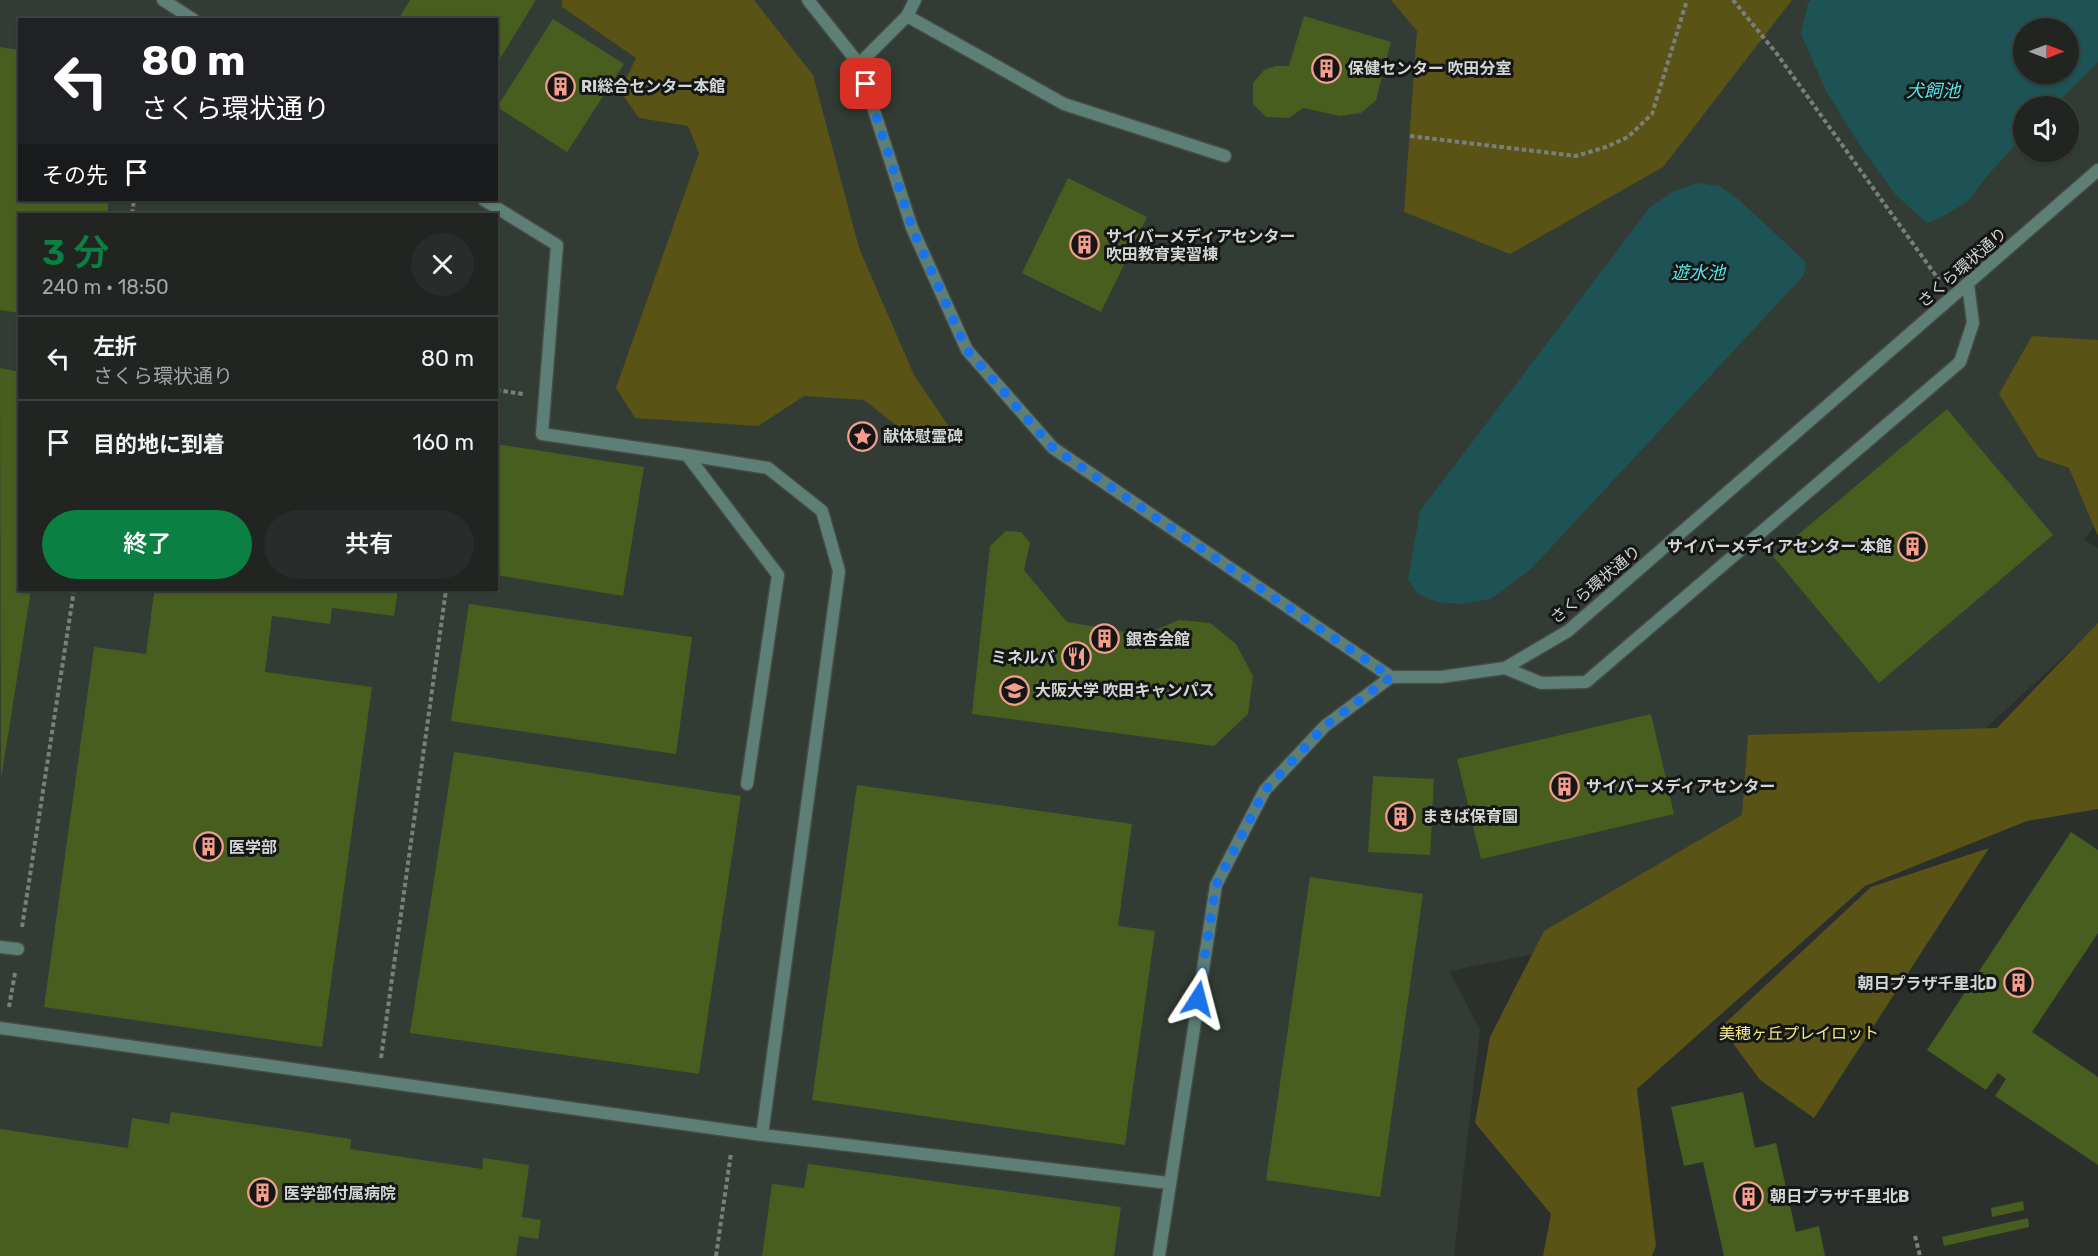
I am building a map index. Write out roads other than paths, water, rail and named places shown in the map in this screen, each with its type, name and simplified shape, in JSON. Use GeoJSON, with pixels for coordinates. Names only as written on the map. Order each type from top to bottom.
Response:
{"type":"FeatureCollection","features":[{"type":"Feature","properties":{"kind":"street"},"geometry":{"type":"LineString","coordinates":[[163,0],[191,18]]}},
{"type":"Feature","properties":{"kind":"street"},"geometry":{"type":"LineString","coordinates":[[808,0],[859,64],[912,228],[967,350],[1053,448],[1391,677],[1325,726],[1265,790],[1216,885],[1159,1256]]}},
{"type":"Feature","properties":{"kind":"street"},"geometry":{"type":"LineString","coordinates":[[859,64],[907,15],[915,0]]}},
{"type":"Feature","properties":{"kind":"street"},"geometry":{"type":"LineString","coordinates":[[907,15],[1064,104],[1225,156]]}},
{"type":"Feature","properties":{"kind":"street","name":"さくら環状通り"},"geometry":{"type":"LineString","coordinates":[[1391,677],[1441,677],[1505,668],[1568,631],[2098,170]]}},
{"type":"Feature","properties":{"kind":"street"},"geometry":{"type":"LineString","coordinates":[[486,201],[557,245],[542,434],[768,468],[822,510],[839,571],[762,1135]]}},
{"type":"Feature","properties":{"kind":"street"},"geometry":{"type":"LineString","coordinates":[[1505,668],[1541,683],[1586,682],[1960,362],[1973,323],[1968,284]]}},
{"type":"Feature","properties":{"kind":"street"},"geometry":{"type":"LineString","coordinates":[[687,454],[778,575],[747,784]]}},
{"type":"Feature","properties":{"kind":"street"},"geometry":{"type":"LineString","coordinates":[[0,947],[18,949]]}},
{"type":"Feature","properties":{"kind":"street"},"geometry":{"type":"LineString","coordinates":[[3,1029],[762,1135],[1169,1183]]}},
{"type":"Feature","properties":{"kind":"water","name":"犬飼池"},"geometry":{"type":"Polygon","coordinates":[[[1811,0],[2098,0],[2098,62],[2079,81],[2079,18],[2013,18],[2013,84],[2076,84],[2064,96],[2013,96],[2013,147],[1968,201],[1942,217],[1927,223],[1896,195],[1861,147],[1826,91],[1801,34],[1808,3],[1811,0]]]}},
{"type":"Feature","properties":{"kind":"water","name":"遊水池"},"geometry":{"type":"Polygon","coordinates":[[[1697,183],[1719,186],[1738,199],[1806,262],[1804,275],[1530,570],[1491,599],[1459,604],[1437,602],[1418,594],[1408,580],[1420,511],[1650,207],[1674,191],[1697,183]]]}},
{"type":"Feature","properties":{"kind":"place","name":"保健センター 吹田分室"},"geometry":{"type":"Point","coordinates":[1327,68]}},
{"type":"Feature","properties":{"kind":"place","name":"RI総合センター本館"},"geometry":{"type":"Point","coordinates":[560,86]}},
{"type":"Feature","properties":{"kind":"place","name":"サイバーメディアセンター 吹田教育実習棟"},"geometry":{"type":"Point","coordinates":[1085,245]}},
{"type":"Feature","properties":{"kind":"place","name":"献体慰霊碑"},"geometry":{"type":"Point","coordinates":[862,436]}},
{"type":"Feature","properties":{"kind":"place","name":"サイバーメディアセンター 本館"},"geometry":{"type":"Point","coordinates":[1913,546]}},
{"type":"Feature","properties":{"kind":"place","name":"銀杏会館"},"geometry":{"type":"Point","coordinates":[1105,639]}},
{"type":"Feature","properties":{"kind":"place","name":"ミネルバ"},"geometry":{"type":"Point","coordinates":[1076,657]}},
{"type":"Feature","properties":{"kind":"place","name":"大阪大学 吹田キャンパス"},"geometry":{"type":"Point","coordinates":[1014,690]}},
{"type":"Feature","properties":{"kind":"place","name":"サイバーメディアセンター"},"geometry":{"type":"Point","coordinates":[1565,786]}},
{"type":"Feature","properties":{"kind":"place","name":"まきば保育園"},"geometry":{"type":"Point","coordinates":[1401,816]}},
{"type":"Feature","properties":{"kind":"place","name":"医学部"},"geometry":{"type":"Point","coordinates":[208,847]}},
{"type":"Feature","properties":{"kind":"place","name":"朝日プラザ千里北D"},"geometry":{"type":"Point","coordinates":[2018,983]}},
{"type":"Feature","properties":{"kind":"place","name":"医学部付属病院"},"geometry":{"type":"Point","coordinates":[263,1193]}},
{"type":"Feature","properties":{"kind":"place","name":"朝日プラザ千里北B"},"geometry":{"type":"Point","coordinates":[1749,1196]}},
{"type":"Feature","properties":{"kind":"park label","name":"美穂ヶ丘プレイロット"},"geometry":{"type":"Point","coordinates":[1799,1033]}}]}
